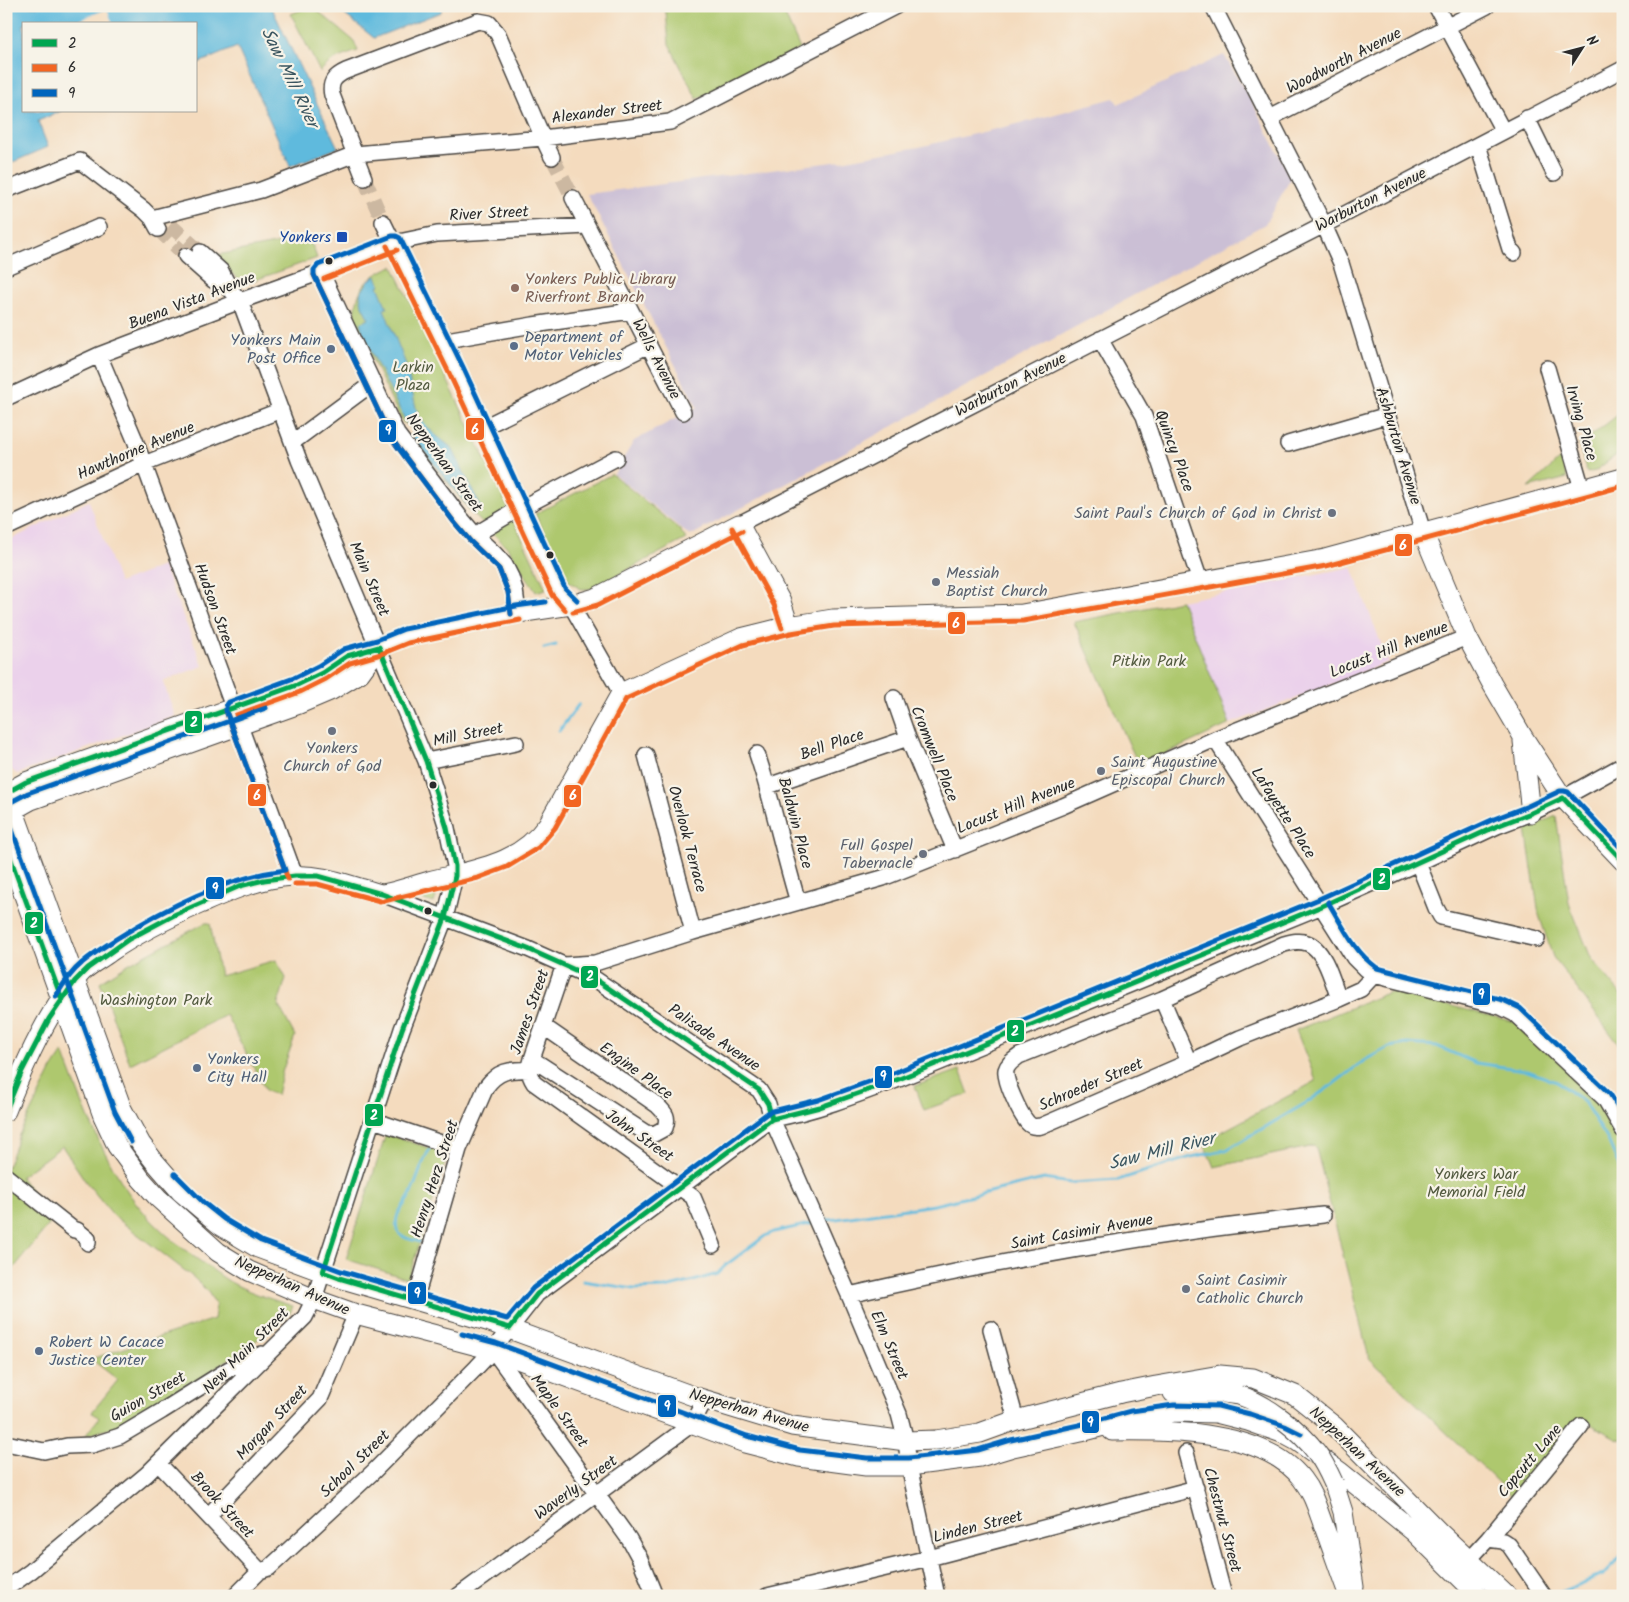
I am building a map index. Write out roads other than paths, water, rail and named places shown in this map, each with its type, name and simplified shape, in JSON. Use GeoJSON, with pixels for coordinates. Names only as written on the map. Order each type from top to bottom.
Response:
{"type":"FeatureCollection","features":[{"type":"Feature","properties":{"kind":"main road"},"geometry":{"type":"LineString","coordinates":[[6,1111],[22,1071],[49,1019],[75,981],[91,966],[129,939],[176,914],[240,886],[264,880],[295,876],[318,876],[382,894],[475,871],[504,860],[533,842],[542,834],[621,693],[741,638],[789,626],[833,620],[1022,614],[1325,559],[1623,478]]}},
{"type":"Feature","properties":{"kind":"main road","name":"Warburton Avenue"},"geometry":{"type":"LineString","coordinates":[[8,800],[26,782],[297,685],[322,673],[347,656],[379,647],[406,636],[518,613],[571,605],[595,598],[739,524]]}},
{"type":"Feature","properties":{"kind":"main road"},"geometry":{"type":"LineString","coordinates":[[739,524],[781,602],[789,626]]}},
{"type":"Feature","properties":{"kind":"main road","name":"Ashburton Avenue"},"geometry":{"type":"LineString","coordinates":[[1424,532],[1467,637],[1523,737],[1563,798],[1623,862]]}},
{"type":"Feature","properties":{"kind":"main road"},"geometry":{"type":"LineString","coordinates":[[8,800],[31,800],[299,704],[332,690],[360,672],[379,647]]}},
{"type":"Feature","properties":{"kind":"main road"},"geometry":{"type":"LineString","coordinates":[[1523,737],[1531,813]]}},
{"type":"Feature","properties":{"kind":"main road","name":"Nepperhan Avenue"},"geometry":{"type":"LineString","coordinates":[[8,800],[122,1109],[141,1144],[181,1192],[199,1209],[220,1225],[258,1248],[339,1278],[510,1328],[601,1363],[705,1399],[792,1426],[906,1441],[936,1440],[980,1432],[1016,1420],[1130,1391],[1220,1375],[1253,1378],[1295,1395],[1334,1426],[1507,1596]]}},
{"type":"Feature","properties":{"kind":"main road","name":"Nepperhan Avenue"},"geometry":{"type":"LineString","coordinates":[[6,845],[103,1116],[117,1146],[141,1179],[158,1198],[218,1252],[249,1271],[314,1299],[356,1314],[493,1350],[745,1444],[798,1457],[866,1466],[909,1466],[980,1457],[1013,1447],[1133,1418],[1174,1412],[1216,1413],[1248,1421],[1282,1433],[1339,1471],[1412,1531],[1479,1596]]}},
{"type":"Feature","properties":{"kind":"main road"},"geometry":{"type":"LineString","coordinates":[[1092,1400],[1181,1392],[1217,1392],[1249,1398],[1278,1416],[1303,1437],[1317,1453],[1334,1484],[1343,1512],[1356,1596]]}},
{"type":"Feature","properties":{"kind":"main road"},"geometry":{"type":"LineString","coordinates":[[1081,1432],[1173,1432],[1234,1440],[1261,1449],[1286,1462],[1302,1479],[1316,1501],[1349,1596]]}},
{"type":"Feature","properties":{"kind":"street","name":"Alexander Street"},"geometry":{"type":"LineString","coordinates":[[6,190],[80,161],[160,224],[261,190],[355,154],[543,138],[670,122],[896,6]]}},
{"type":"Feature","properties":{"kind":"street","name":"Ashburton Avenue"},"geometry":{"type":"LineString","coordinates":[[1213,6],[1324,225],[1348,282],[1424,532]]}},
{"type":"Feature","properties":{"kind":"street"},"geometry":{"type":"LineString","coordinates":[[1436,6],[1503,131]]}},
{"type":"Feature","properties":{"kind":"street","name":"Woodworth Avenue"},"geometry":{"type":"LineString","coordinates":[[1270,118],[1488,6]]}},
{"type":"Feature","properties":{"kind":"street"},"geometry":{"type":"LineString","coordinates":[[364,178],[332,95],[331,84],[340,74],[475,22],[482,21],[489,23],[498,34],[552,157]]}},
{"type":"Feature","properties":{"kind":"street","name":"Warburton Avenue"},"geometry":{"type":"LineString","coordinates":[[739,524],[1324,225],[1527,118],[1621,74]]}},
{"type":"Feature","properties":{"kind":"street"},"geometry":{"type":"LineString","coordinates":[[1527,118],[1554,173]]}},
{"type":"Feature","properties":{"kind":"street"},"geometry":{"type":"LineString","coordinates":[[1478,145],[1510,249],[1514,253]]}},
{"type":"Feature","properties":{"kind":"street","name":"Wells Avenue"},"geometry":{"type":"LineString","coordinates":[[573,198],[683,412]]}},
{"type":"Feature","properties":{"kind":"street"},"geometry":{"type":"LineString","coordinates":[[383,222],[559,592],[571,605],[621,693]]}},
{"type":"Feature","properties":{"kind":"street","name":"River Street"},"geometry":{"type":"LineString","coordinates":[[394,243],[437,234],[587,226]]}},
{"type":"Feature","properties":{"kind":"street"},"geometry":{"type":"LineString","coordinates":[[6,267],[99,227]]}},
{"type":"Feature","properties":{"kind":"street","name":"Buena Vista Avenue"},"geometry":{"type":"LineString","coordinates":[[6,398],[235,295],[320,272],[394,243]]}},
{"type":"Feature","properties":{"kind":"street","name":"Main Street"},"geometry":{"type":"LineString","coordinates":[[193,254],[221,271],[235,295],[293,442],[426,761],[447,828],[455,866],[455,876],[445,918]]}},
{"type":"Feature","properties":{"kind":"street","name":"Nepperhan Street"},"geometry":{"type":"LineString","coordinates":[[320,272],[398,434],[477,537],[504,565],[511,577],[515,590],[518,613]]}},
{"type":"Feature","properties":{"kind":"street"},"geometry":{"type":"LineString","coordinates":[[441,342],[533,325],[631,312]]}},
{"type":"Feature","properties":{"kind":"street","name":"Quincy Place"},"geometry":{"type":"LineString","coordinates":[[1100,339],[1144,416],[1200,581]]}},
{"type":"Feature","properties":{"kind":"street"},"geometry":{"type":"LineString","coordinates":[[482,428],[649,345]]}},
{"type":"Feature","properties":{"kind":"street","name":"Hudson Street"},"geometry":{"type":"LineString","coordinates":[[99,355],[144,464],[295,876]]}},
{"type":"Feature","properties":{"kind":"street","name":"Irving Place"},"geometry":{"type":"LineString","coordinates":[[1547,368],[1582,489]]}},
{"type":"Feature","properties":{"kind":"street"},"geometry":{"type":"LineString","coordinates":[[293,442],[374,382]]}},
{"type":"Feature","properties":{"kind":"street","name":"Hawthorne Avenue"},"geometry":{"type":"LineString","coordinates":[[6,528],[144,464],[281,410]]}},
{"type":"Feature","properties":{"kind":"street"},"geometry":{"type":"LineString","coordinates":[[1288,444],[1388,414]]}},
{"type":"Feature","properties":{"kind":"street"},"geometry":{"type":"LineString","coordinates":[[477,537],[483,530],[616,458]]}},
{"type":"Feature","properties":{"kind":"street","name":"Locust Hill Avenue"},"geometry":{"type":"LineString","coordinates":[[564,965],[595,963],[694,932],[883,878],[1063,806],[1215,739],[1467,637]]}},
{"type":"Feature","properties":{"kind":"street","name":"Cromwell Place"},"geometry":{"type":"LineString","coordinates":[[894,698],[908,738],[955,850]]}},
{"type":"Feature","properties":{"kind":"street","name":"Bell Place"},"geometry":{"type":"LineString","coordinates":[[768,786],[908,738]]}},
{"type":"Feature","properties":{"kind":"street","name":"Lafayette Place"},"geometry":{"type":"LineString","coordinates":[[1215,739],[1354,958],[1374,975]]}},
{"type":"Feature","properties":{"kind":"street","name":"Mill Street"},"geometry":{"type":"LineString","coordinates":[[426,761],[516,743]]}},
{"type":"Feature","properties":{"kind":"street","name":"Baldwin Place"},"geometry":{"type":"LineString","coordinates":[[757,754],[768,786],[784,854],[798,902]]}},
{"type":"Feature","properties":{"kind":"street","name":"Overlook Terrace"},"geometry":{"type":"LineString","coordinates":[[646,755],[694,932]]}},
{"type":"Feature","properties":{"kind":"street"},"geometry":{"type":"LineString","coordinates":[[772,1119],[791,1116],[880,1086],[1322,906],[1497,826],[1531,813],[1563,798],[1623,765]]}},
{"type":"Feature","properties":{"kind":"street"},"geometry":{"type":"LineString","coordinates":[[1418,863],[1441,917],[1537,939]]}},
{"type":"Feature","properties":{"kind":"street","name":"Palisade Avenue"},"geometry":{"type":"LineString","coordinates":[[382,894],[473,928],[595,979],[759,1090],[768,1104],[772,1119]]}},
{"type":"Feature","properties":{"kind":"street","name":"New Main Street"},"geometry":{"type":"LineString","coordinates":[[6,1589],[31,1572],[158,1463],[305,1317],[314,1299],[402,1029],[445,918]]}},
{"type":"Feature","properties":{"kind":"street","name":"Schroeder Street"},"geometry":{"type":"LineString","coordinates":[[1339,999],[1324,960],[1317,950],[1308,943],[1297,941],[1284,944],[1162,999],[1019,1056],[1010,1062],[1007,1067],[1008,1084],[1022,1115],[1028,1123],[1034,1127],[1041,1126],[1240,1038],[1339,999],[1361,989],[1374,975]]}},
{"type":"Feature","properties":{"kind":"street","name":"James Street"},"geometry":{"type":"LineString","coordinates":[[530,1064],[564,965]]}},
{"type":"Feature","properties":{"kind":"street"},"geometry":{"type":"LineString","coordinates":[[1374,975],[1502,1007],[1515,1014],[1605,1099],[1623,1130]]}},
{"type":"Feature","properties":{"kind":"street"},"geometry":{"type":"LineString","coordinates":[[1162,999],[1188,1062]]}},
{"type":"Feature","properties":{"kind":"street","name":"Engine Place"},"geometry":{"type":"LineString","coordinates":[[530,1064],[646,1133],[654,1134],[665,1128],[668,1121],[667,1116],[657,1105],[543,1026]]}},
{"type":"Feature","properties":{"kind":"street","name":"Henry Herz Street"},"geometry":{"type":"LineString","coordinates":[[415,1300],[459,1149],[486,1087],[493,1078],[530,1064]]}},
{"type":"Feature","properties":{"kind":"street","name":"John Street"},"geometry":{"type":"LineString","coordinates":[[530,1064],[529,1075],[534,1084],[693,1197],[713,1244]]}},
{"type":"Feature","properties":{"kind":"street","name":"School Street"},"geometry":{"type":"LineString","coordinates":[[235,1596],[260,1571],[269,1568],[373,1472],[493,1350],[537,1294],[772,1119]]}},
{"type":"Feature","properties":{"kind":"street","name":"Elm Street"},"geometry":{"type":"LineString","coordinates":[[772,1119],[899,1414],[937,1596]]}},
{"type":"Feature","properties":{"kind":"street"},"geometry":{"type":"LineString","coordinates":[[373,1120],[459,1149]]}},
{"type":"Feature","properties":{"kind":"street"},"geometry":{"type":"LineString","coordinates":[[6,1176],[74,1230],[77,1230],[88,1239],[93,1247]]}},
{"type":"Feature","properties":{"kind":"street","name":"Saint Casimir Avenue"},"geometry":{"type":"LineString","coordinates":[[849,1295],[1095,1246],[1323,1214]]}},
{"type":"Feature","properties":{"kind":"street","name":"Morgan Street"},"geometry":{"type":"LineString","coordinates":[[208,1516],[320,1399],[356,1314]]}},
{"type":"Feature","properties":{"kind":"street"},"geometry":{"type":"LineString","coordinates":[[991,1329],[1016,1420]]}},
{"type":"Feature","properties":{"kind":"street","name":"Maple Street"},"geometry":{"type":"LineString","coordinates":[[493,1350],[629,1539],[640,1559],[655,1596]]}},
{"type":"Feature","properties":{"kind":"street","name":"Guion Street"},"geometry":{"type":"LineString","coordinates":[[6,1443],[44,1451],[67,1446],[92,1445],[120,1436],[162,1412],[229,1369],[271,1351]]}},
{"type":"Feature","properties":{"kind":"street","name":"Waverly Street"},"geometry":{"type":"LineString","coordinates":[[458,1596],[692,1424],[705,1399]]}},
{"type":"Feature","properties":{"kind":"street","name":"Copcutt Lane"},"geometry":{"type":"LineString","coordinates":[[1456,1574],[1506,1518],[1581,1426]]}},
{"type":"Feature","properties":{"kind":"street","name":"Chestnut Street"},"geometry":{"type":"LineString","coordinates":[[1186,1452],[1224,1596]]}},
{"type":"Feature","properties":{"kind":"street","name":"Brook Street"},"geometry":{"type":"LineString","coordinates":[[158,1463],[260,1571]]}},
{"type":"Feature","properties":{"kind":"street","name":"Linden Street"},"geometry":{"type":"LineString","coordinates":[[767,1596],[818,1590],[929,1558],[1196,1488]]}},
{"type":"Feature","properties":{"kind":"street","name":"Copcutt Lane"},"geometry":{"type":"LineString","coordinates":[[1506,1518],[1506,1537],[1509,1545]]}},
{"type":"Feature","properties":{"kind":"street"},"geometry":{"type":"LineString","coordinates":[[1488,1539],[1503,1541],[1509,1545],[1544,1596]]}},
{"type":"Feature","properties":{"kind":"water"},"geometry":{"type":"Polygon","coordinates":[[[6,6],[271,6],[338,148],[290,166],[237,47],[198,63],[198,22],[22,22],[22,112],[59,112],[38,121],[48,147],[6,165],[6,6]]]}},
{"type":"Feature","properties":{"kind":"water"},"geometry":{"type":"Polygon","coordinates":[[[334,6],[442,6],[441,12],[374,38],[334,6]]]}},
{"type":"Feature","properties":{"kind":"water"},"geometry":{"type":"Polygon","coordinates":[[[376,276],[387,308],[384,309],[405,362],[418,416],[433,433],[452,448],[481,507],[472,511],[414,439],[412,428],[407,424],[364,337],[360,323],[369,319],[362,306],[360,294],[370,279],[376,276]]]}},
{"type":"Feature","properties":{"kind":"waterway","name":"Saw Mill River"},"geometry":{"type":"LineString","coordinates":[[544,648],[556,645]]}},
{"type":"Feature","properties":{"kind":"waterway","name":"Saw Mill River"},"geometry":{"type":"LineString","coordinates":[[559,731],[579,704]]}},
{"type":"Feature","properties":{"kind":"waterway","name":"Saw Mill River"},"geometry":{"type":"LineString","coordinates":[[822,1221],[934,1205],[1044,1179],[1071,1183],[1118,1180],[1191,1157],[1226,1150],[1306,1103],[1365,1060],[1389,1047],[1407,1044],[1437,1046],[1476,1063],[1525,1070],[1557,1082],[1584,1102],[1608,1140],[1623,1175]]}},
{"type":"Feature","properties":{"kind":"waterway","name":"Saw Mill River"},"geometry":{"type":"LineString","coordinates":[[420,1242],[401,1235],[397,1230],[396,1224],[398,1214],[411,1194],[424,1159],[430,1149]]}},
{"type":"Feature","properties":{"kind":"waterway","name":"Saw Mill River"},"geometry":{"type":"LineString","coordinates":[[583,1281],[634,1289],[665,1288],[690,1282],[717,1274],[765,1236],[774,1232],[814,1223]]}},
{"type":"Feature","properties":{"kind":"waterway","name":"Saw Mill River"},"geometry":{"type":"LineString","coordinates":[[1558,1593],[1603,1575],[1623,1555]]}},
{"type":"Feature","properties":{"kind":"tunnel"},"geometry":{"type":"LineString","coordinates":[[552,157],[573,198]]}},
{"type":"Feature","properties":{"kind":"tunnel"},"geometry":{"type":"LineString","coordinates":[[364,178],[383,222]]}},
{"type":"Feature","properties":{"kind":"tunnel"},"geometry":{"type":"LineString","coordinates":[[170,225],[200,252]]}},
{"type":"Feature","properties":{"kind":"tunnel"},"geometry":{"type":"LineString","coordinates":[[158,229],[186,256]]}},
{"type":"Feature","properties":{"kind":"place","name":"Yonkers"},"geometry":{"type":"Point","coordinates":[342,237]}},
{"type":"Feature","properties":{"kind":"place","name":"Yonkers Public Library Riverfront Branch"},"geometry":{"type":"Point","coordinates":[515,288]}},
{"type":"Feature","properties":{"kind":"place","name":"Department of Motor Vehicles"},"geometry":{"type":"Point","coordinates":[514,346]}},
{"type":"Feature","properties":{"kind":"place","name":"Yonkers Main Post Office"},"geometry":{"type":"Point","coordinates":[331,349]}},
{"type":"Feature","properties":{"kind":"place","name":"Saint Paul's Church of God in Christ"},"geometry":{"type":"Point","coordinates":[1332,513]}},
{"type":"Feature","properties":{"kind":"place","name":"Messiah Baptist Church"},"geometry":{"type":"Point","coordinates":[936,582]}},
{"type":"Feature","properties":{"kind":"place","name":"Yonkers Church of God"},"geometry":{"type":"Point","coordinates":[332,731]}},
{"type":"Feature","properties":{"kind":"place","name":"Saint Augustine Episcopal Church"},"geometry":{"type":"Point","coordinates":[1101,771]}},
{"type":"Feature","properties":{"kind":"place","name":"Full Gospel Tabernacle"},"geometry":{"type":"Point","coordinates":[923,854]}},
{"type":"Feature","properties":{"kind":"place","name":"Yonkers City Hall"},"geometry":{"type":"Point","coordinates":[197,1068]}},
{"type":"Feature","properties":{"kind":"place","name":"Saint Casimir Catholic Church"},"geometry":{"type":"Point","coordinates":[1186,1289]}},
{"type":"Feature","properties":{"kind":"place","name":"Robert W Cacace Justice Center"},"geometry":{"type":"Point","coordinates":[39,1351]}},
{"type":"Feature","properties":{"kind":"park label","name":"Larkin Plaza"},"geometry":{"type":"Point","coordinates":[413,376]}},
{"type":"Feature","properties":{"kind":"park label","name":"Pitkin Park"},"geometry":{"type":"Point","coordinates":[1149,661]}},
{"type":"Feature","properties":{"kind":"park label","name":"Washington Park"},"geometry":{"type":"Point","coordinates":[156,1000]}},
{"type":"Feature","properties":{"kind":"park label","name":"Yonkers War Memorial Field"},"geometry":{"type":"Point","coordinates":[1476,1183]}}]}
